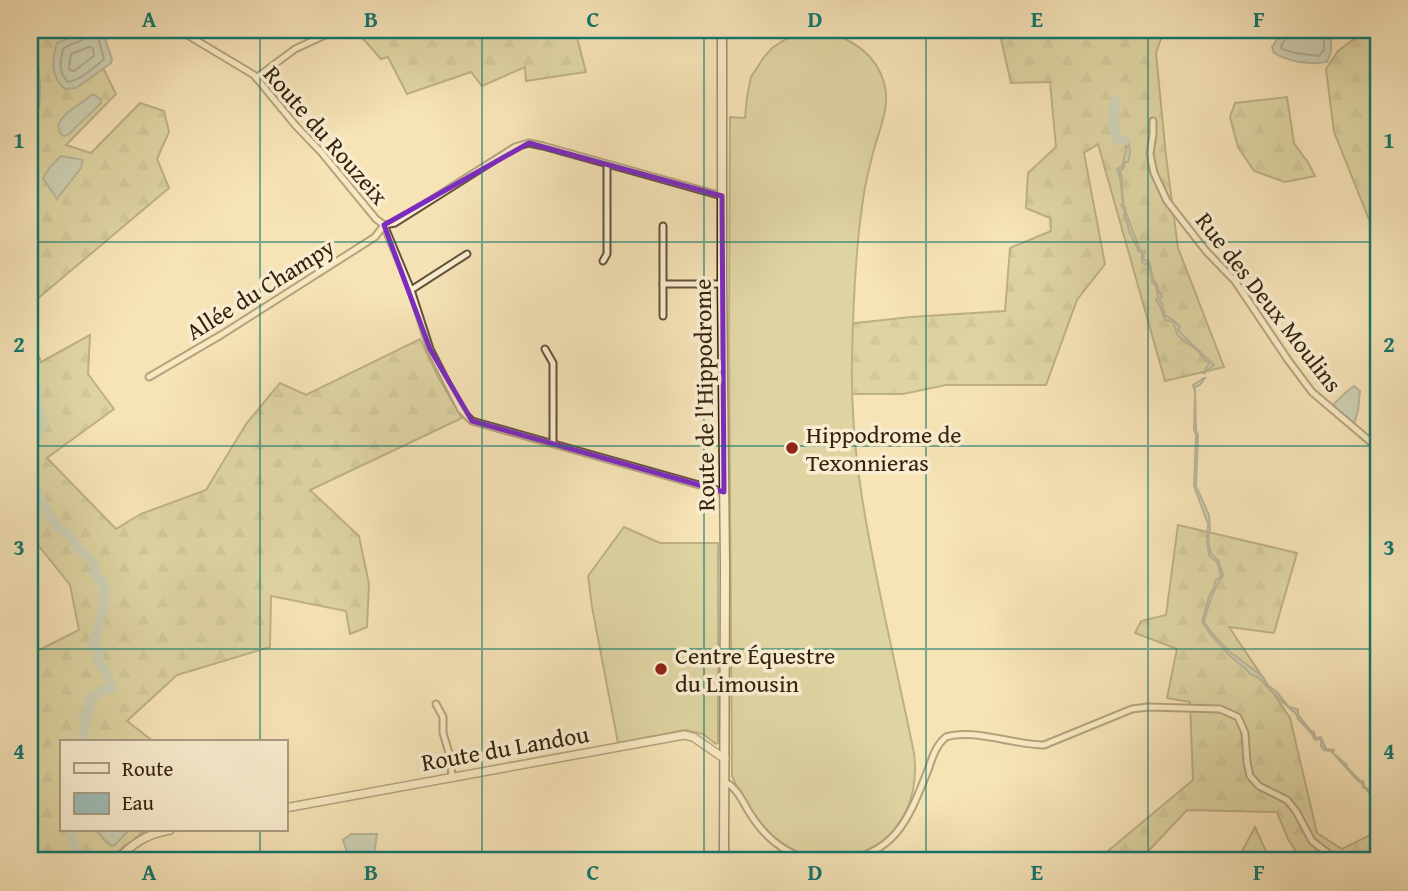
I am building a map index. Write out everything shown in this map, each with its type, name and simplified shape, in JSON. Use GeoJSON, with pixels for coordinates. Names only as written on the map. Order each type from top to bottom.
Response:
{"type":"FeatureCollection","features":[{"type":"Feature","properties":{"kind":"main road","name":"Route de l'Hippodrome"},"geometry":{"type":"LineString","coordinates":[[722,30],[724,861]]}},
{"type":"Feature","properties":{"kind":"street","name":"Route du Rouzeix"},"geometry":{"type":"LineString","coordinates":[[179,30],[254,75],[376,219],[384,225],[395,223],[515,147],[529,143],[722,196]]}},
{"type":"Feature","properties":{"kind":"street"},"geometry":{"type":"LineString","coordinates":[[256,78],[295,49],[336,30]]}},
{"type":"Feature","properties":{"kind":"street","name":"Rue des Deux Moulins"},"geometry":{"type":"LineString","coordinates":[[1153,121],[1150,154],[1154,173],[1167,201],[1206,251],[1235,281],[1312,392],[1378,448]]}},
{"type":"Feature","properties":{"kind":"street"},"geometry":{"type":"LineString","coordinates":[[603,261],[607,254],[607,163]]}},
{"type":"Feature","properties":{"kind":"street"},"geometry":{"type":"LineString","coordinates":[[384,225],[411,290],[430,349],[461,410],[472,421],[724,492]]}},
{"type":"Feature","properties":{"kind":"street","name":"Allée du Champy"},"geometry":{"type":"LineString","coordinates":[[149,377],[221,335],[375,237],[384,225]]}},
{"type":"Feature","properties":{"kind":"street"},"geometry":{"type":"LineString","coordinates":[[663,226],[663,316]]}},
{"type":"Feature","properties":{"kind":"street"},"geometry":{"type":"LineString","coordinates":[[411,290],[467,254]]}},
{"type":"Feature","properties":{"kind":"street"},"geometry":{"type":"LineString","coordinates":[[663,284],[722,285]]}},
{"type":"Feature","properties":{"kind":"street"},"geometry":{"type":"LineString","coordinates":[[545,349],[553,363],[553,443]]}},
{"type":"Feature","properties":{"kind":"street"},"geometry":{"type":"LineString","coordinates":[[436,704],[443,717],[443,733],[450,756],[452,777]]}},
{"type":"Feature","properties":{"kind":"street"},"geometry":{"type":"LineString","coordinates":[[839,861],[868,854],[883,845],[900,829],[914,806],[936,748],[946,737],[964,734],[1028,745],[1044,745],[1132,709],[1148,707],[1220,709],[1238,717],[1245,733],[1251,776],[1259,786],[1287,800],[1312,841],[1332,856],[1349,861]]}},
{"type":"Feature","properties":{"kind":"street","name":"Route du Landou"},"geometry":{"type":"LineString","coordinates":[[287,808],[684,735],[693,737],[725,759]]}},
{"type":"Feature","properties":{"kind":"street"},"geometry":{"type":"LineString","coordinates":[[725,782],[735,789],[755,822],[771,840],[799,857],[818,861]]}},
{"type":"Feature","properties":{"kind":"street"},"geometry":{"type":"LineString","coordinates":[[116,861],[142,838],[159,832]]}},
{"type":"Feature","properties":{"kind":"highlighted area"},"geometry":{"type":"Polygon","coordinates":[[[529,143],[722,196],[724,492],[472,421],[430,349],[384,225],[529,143]]]}},
{"type":"Feature","properties":{"kind":"green space"},"geometry":{"type":"Polygon","coordinates":[[[30,30],[84,30],[116,94],[66,145],[91,153],[140,103],[164,111],[169,132],[157,159],[169,188],[30,305],[30,30]]]}},
{"type":"Feature","properties":{"kind":"green space"},"geometry":{"type":"Polygon","coordinates":[[[575,30],[586,72],[526,81],[525,67],[482,86],[471,72],[407,94],[388,57],[381,59],[357,32],[575,30]]]}},
{"type":"Feature","properties":{"kind":"green space"},"geometry":{"type":"Polygon","coordinates":[[[999,30],[1164,30],[1156,53],[1178,248],[1224,367],[1165,381],[1098,144],[1084,153],[1105,264],[1077,300],[1046,385],[946,385],[903,394],[851,394],[847,324],[1005,311],[1010,248],[1051,231],[1050,218],[1026,208],[1028,173],[1056,147],[1050,82],[1011,83],[999,30]]]}},
{"type":"Feature","properties":{"kind":"green space"},"geometry":{"type":"Polygon","coordinates":[[[1366,30],[1378,30],[1378,226],[1372,227],[1334,132],[1326,69],[1338,51],[1366,30]]]}},
{"type":"Feature","properties":{"kind":"green space","name":"Hippodrome de Texonnieras"},"geometry":{"type":"Polygon","coordinates":[[[816,32],[839,37],[860,48],[876,65],[885,87],[885,112],[867,177],[856,259],[852,358],[853,423],[865,515],[914,753],[915,772],[908,807],[889,835],[875,846],[859,853],[833,858],[806,855],[779,841],[755,816],[732,776],[730,117],[745,118],[751,77],[772,48],[794,36],[816,32]]]}},
{"type":"Feature","properties":{"kind":"green space"},"geometry":{"type":"Polygon","coordinates":[[[1287,97],[1294,143],[1315,176],[1285,182],[1254,171],[1238,147],[1230,117],[1235,103],[1287,97]]]}},
{"type":"Feature","properties":{"kind":"green space"},"geometry":{"type":"Polygon","coordinates":[[[30,335],[41,362],[90,335],[88,374],[114,409],[47,458],[116,529],[141,514],[206,490],[246,424],[280,383],[306,395],[420,339],[462,418],[310,490],[359,536],[369,584],[367,627],[350,634],[346,611],[271,596],[270,647],[177,675],[127,721],[151,740],[60,740],[60,832],[143,832],[110,861],[30,861],[30,649],[35,652],[79,630],[70,585],[30,535],[30,335]]]}},
{"type":"Feature","properties":{"kind":"green space"},"geometry":{"type":"Polygon","coordinates":[[[1178,525],[1297,553],[1274,633],[1229,627],[1290,718],[1317,833],[1342,849],[1378,831],[1378,861],[1302,861],[1288,839],[1277,812],[1187,810],[1139,861],[1096,861],[1193,780],[1190,702],[1167,698],[1177,649],[1135,633],[1141,621],[1166,615],[1178,525]]]}},
{"type":"Feature","properties":{"kind":"green space","name":"Centre Équestre du Limousin"},"geometry":{"type":"Polygon","coordinates":[[[624,527],[660,543],[718,543],[716,744],[703,734],[685,730],[618,743],[588,576],[624,527]]]}},
{"type":"Feature","properties":{"kind":"green space"},"geometry":{"type":"Polygon","coordinates":[[[1255,827],[1269,858],[1265,861],[1237,861],[1255,827]]]}},
{"type":"Feature","properties":{"kind":"water"},"geometry":{"type":"Polygon","coordinates":[[[87,30],[103,33],[111,63],[76,88],[65,89],[57,79],[54,68],[57,43],[87,30]]]}},
{"type":"Feature","properties":{"kind":"water"},"geometry":{"type":"Polygon","coordinates":[[[1283,30],[1331,30],[1331,52],[1327,62],[1300,62],[1274,53],[1272,47],[1283,30]]]}},
{"type":"Feature","properties":{"kind":"water"},"geometry":{"type":"Polygon","coordinates":[[[30,58],[37,58],[40,83],[40,102],[32,125],[30,125],[30,58]]]}},
{"type":"Feature","properties":{"kind":"water"},"geometry":{"type":"Polygon","coordinates":[[[91,95],[100,99],[101,103],[64,136],[58,125],[61,120],[91,95]]]}},
{"type":"Feature","properties":{"kind":"water"},"geometry":{"type":"Polygon","coordinates":[[[1115,134],[1128,140],[1129,145],[1128,162],[1125,162],[1120,171],[1125,211],[1121,205],[1121,185],[1117,169],[1122,166],[1127,147],[1123,140],[1115,141],[1115,134]]]}},
{"type":"Feature","properties":{"kind":"water"},"geometry":{"type":"Polygon","coordinates":[[[61,156],[83,160],[81,168],[57,199],[43,178],[61,156]]]}},
{"type":"Feature","properties":{"kind":"water"},"geometry":{"type":"Polygon","coordinates":[[[1125,211],[1140,250],[1145,251],[1144,260],[1149,262],[1153,279],[1162,294],[1159,299],[1165,315],[1180,327],[1178,330],[1214,365],[1205,373],[1203,373],[1209,363],[1178,336],[1173,322],[1165,320],[1156,300],[1156,286],[1152,282],[1149,265],[1142,262],[1142,252],[1138,251],[1125,211]]]}},
{"type":"Feature","properties":{"kind":"water"},"geometry":{"type":"Polygon","coordinates":[[[1205,378],[1195,387],[1198,435],[1196,486],[1209,515],[1208,539],[1211,554],[1219,561],[1223,576],[1214,591],[1204,622],[1229,651],[1263,677],[1266,684],[1277,692],[1288,706],[1298,710],[1298,715],[1314,732],[1315,738],[1321,737],[1326,749],[1334,750],[1333,753],[1378,798],[1370,794],[1365,788],[1363,788],[1362,783],[1358,781],[1331,751],[1324,750],[1321,739],[1315,740],[1296,714],[1259,678],[1250,674],[1229,655],[1202,622],[1215,581],[1221,576],[1217,562],[1209,556],[1207,539],[1208,524],[1194,486],[1196,435],[1193,385],[1205,378]]]}},
{"type":"Feature","properties":{"kind":"water"},"geometry":{"type":"Polygon","coordinates":[[[1354,386],[1360,391],[1354,424],[1332,406],[1354,386]]]}},
{"type":"Feature","properties":{"kind":"water"},"geometry":{"type":"Polygon","coordinates":[[[97,832],[127,832],[115,845],[107,843],[97,832]]]}},
{"type":"Feature","properties":{"kind":"water"},"geometry":{"type":"Polygon","coordinates":[[[351,834],[377,834],[373,861],[350,861],[343,840],[351,834]]]}},
{"type":"Feature","properties":{"kind":"waterway"},"geometry":{"type":"LineString","coordinates":[[1115,101],[1115,134],[1117,139],[1125,140]]}},
{"type":"Feature","properties":{"kind":"waterway"},"geometry":{"type":"LineString","coordinates":[[30,384],[37,390],[35,398],[43,425],[39,435],[30,441]]}},
{"type":"Feature","properties":{"kind":"waterway"},"geometry":{"type":"LineString","coordinates":[[30,466],[33,485],[49,515],[57,528],[71,535],[93,563],[96,576],[104,590],[102,614],[93,643],[100,651],[98,661],[112,686],[111,689],[103,689],[88,702],[90,710],[83,716],[86,721],[82,740]]}},
{"type":"Feature","properties":{"kind":"waterway"},"geometry":{"type":"LineString","coordinates":[[70,832],[74,847],[85,861]]}},
{"type":"Feature","properties":{"kind":"place","name":"Hippodrome de Texonnieras"},"geometry":{"type":"Point","coordinates":[792,448]}},
{"type":"Feature","properties":{"kind":"place","name":"Centre Équestre du Limousin"},"geometry":{"type":"Point","coordinates":[661,669]}}]}
